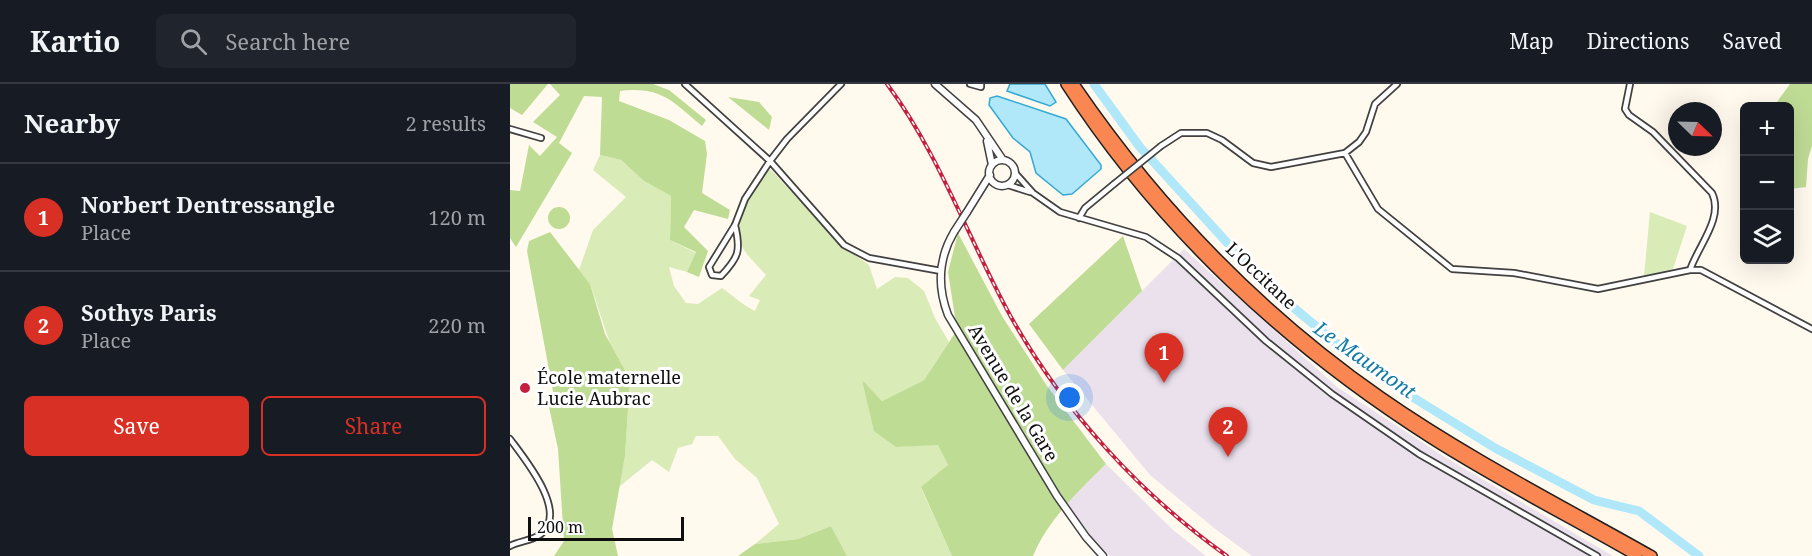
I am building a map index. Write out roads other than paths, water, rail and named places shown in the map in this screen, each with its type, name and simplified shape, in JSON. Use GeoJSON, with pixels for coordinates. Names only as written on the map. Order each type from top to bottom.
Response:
{"type":"FeatureCollection","features":[{"type":"Feature","properties":{"kind":"highway","name":"L'Occitane"},"geometry":{"type":"LineString","coordinates":[[1066,84],[1127,168],[1185,236],[1254,304],[1301,345],[1360,391],[1434,441],[1637,556]]}},
{"type":"Feature","properties":{"kind":"highway","name":"L'Occitane"},"geometry":{"type":"LineString","coordinates":[[1074,84],[1097,118],[1184,223],[1259,299],[1304,338],[1382,398],[1428,428],[1652,556]]}},
{"type":"Feature","properties":{"kind":"street"},"geometry":{"type":"LineString","coordinates":[[685,84],[770,161],[844,245],[869,258],[941,271]]}},
{"type":"Feature","properties":{"kind":"street"},"geometry":{"type":"LineString","coordinates":[[735,225],[739,243],[737,256],[721,276],[712,275],[709,267],[713,257],[735,225],[745,200],[770,161],[787,139],[841,84]]}},
{"type":"Feature","properties":{"kind":"street"},"geometry":{"type":"LineString","coordinates":[[935,84],[976,120],[1003,160],[1011,163],[1016,174],[1048,206],[1079,218],[1146,237],[1178,258],[1266,341],[1332,394],[1419,454],[1597,556]]}},
{"type":"Feature","properties":{"kind":"street"},"geometry":{"type":"LineString","coordinates":[[970,84],[981,87],[981,84]]}},
{"type":"Feature","properties":{"kind":"street"},"geometry":{"type":"LineString","coordinates":[[1079,218],[1084,208],[1161,146],[1181,133],[1206,133],[1222,140],[1253,163],[1271,167],[1345,153],[1359,142],[1366,132],[1374,105],[1397,84]]}},
{"type":"Feature","properties":{"kind":"street"},"geometry":{"type":"LineString","coordinates":[[1630,84],[1625,109],[1629,116],[1653,132],[1712,193],[1716,202],[1714,219],[1690,270]]}},
{"type":"Feature","properties":{"kind":"street"},"geometry":{"type":"LineString","coordinates":[[510,129],[541,138]]}},
{"type":"Feature","properties":{"kind":"street"},"geometry":{"type":"LineString","coordinates":[[986,137],[992,165],[990,175],[996,184]]}},
{"type":"Feature","properties":{"kind":"street"},"geometry":{"type":"LineString","coordinates":[[1345,153],[1378,208],[1452,269],[1514,273],[1598,289],[1690,270],[1701,270],[1812,329]]}},
{"type":"Feature","properties":{"kind":"street"},"geometry":{"type":"LineString","coordinates":[[992,165],[1003,160]]}},
{"type":"Feature","properties":{"kind":"street"},"geometry":{"type":"LineString","coordinates":[[1008,185],[1016,174]]}},
{"type":"Feature","properties":{"kind":"street","name":"Avenue de la Gare"},"geometry":{"type":"LineString","coordinates":[[990,175],[954,232],[944,255],[941,292],[955,326],[1057,496],[1086,537],[1103,556]]}},
{"type":"Feature","properties":{"kind":"street"},"geometry":{"type":"LineString","coordinates":[[978,196],[996,184],[1008,185],[1033,193]]}},
{"type":"Feature","properties":{"kind":"street"},"geometry":{"type":"LineString","coordinates":[[510,439],[534,472],[550,510],[549,524],[541,534],[510,546]]}},
{"type":"Feature","properties":{"kind":"water"},"geometry":{"type":"Polygon","coordinates":[[[1010,84],[1045,84],[1056,102],[1050,106],[1007,91],[1010,84]]]}},
{"type":"Feature","properties":{"kind":"water"},"geometry":{"type":"Polygon","coordinates":[[[997,96],[1066,119],[1101,165],[1101,169],[1072,194],[1063,195],[1036,173],[1030,152],[1013,138],[989,105],[990,98],[997,96]]]}},
{"type":"Feature","properties":{"kind":"waterway","name":"Le Maumont"},"geometry":{"type":"LineString","coordinates":[[1094,84],[1139,146],[1263,282],[1342,348],[1414,398],[1495,448],[1594,500],[1639,511],[1699,556]]}},
{"type":"Feature","properties":{"kind":"railway"},"geometry":{"type":"LineString","coordinates":[[887,84],[923,140],[1011,317],[1055,385],[1106,449],[1134,478],[1164,506],[1227,556]]}},
{"type":"Feature","properties":{"kind":"place","name":"Norbert Dentressangle"},"geometry":{"type":"Point","coordinates":[1164,383]}},
{"type":"Feature","properties":{"kind":"place","name":"École maternelle Lucie Aubrac"},"geometry":{"type":"Point","coordinates":[525,388]}},
{"type":"Feature","properties":{"kind":"place","name":"Sothys Paris"},"geometry":{"type":"Point","coordinates":[1228,457]}}]}
